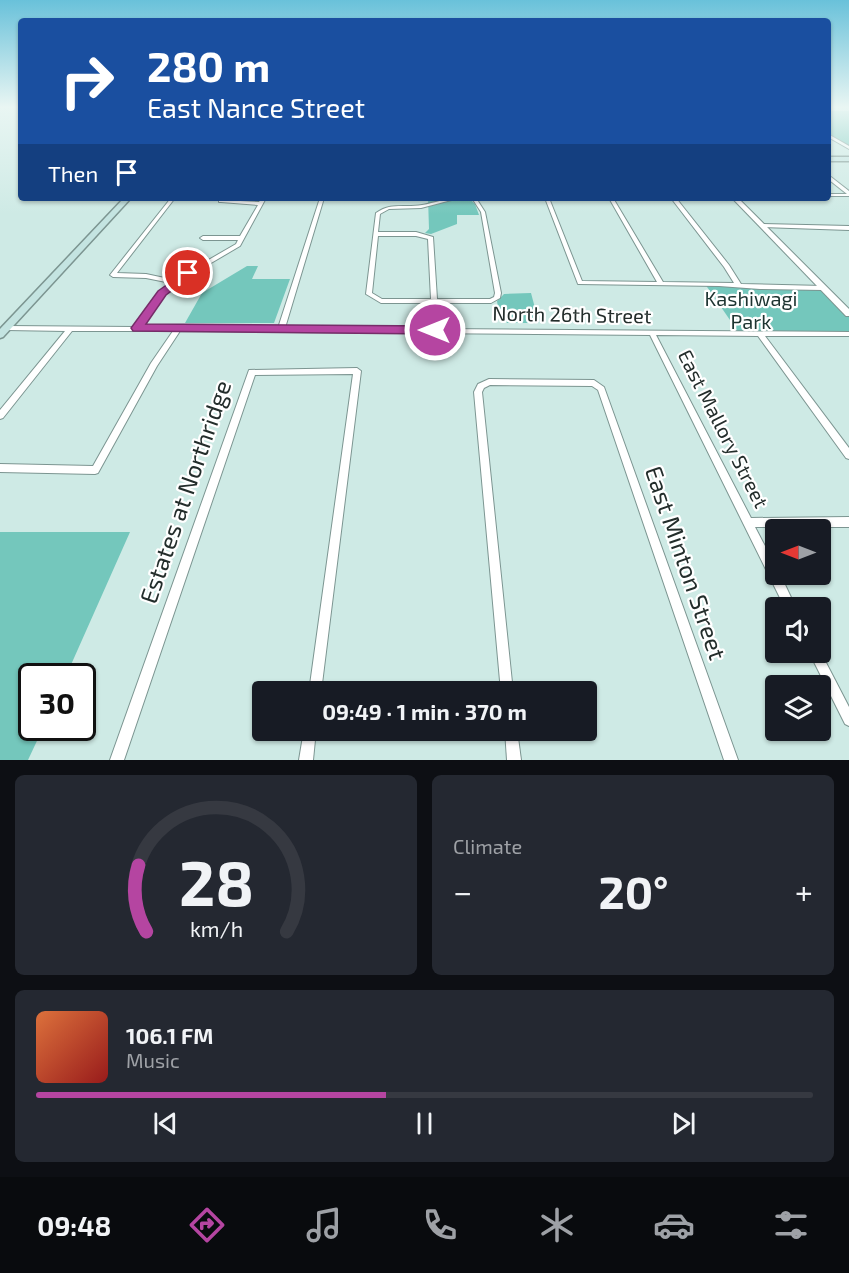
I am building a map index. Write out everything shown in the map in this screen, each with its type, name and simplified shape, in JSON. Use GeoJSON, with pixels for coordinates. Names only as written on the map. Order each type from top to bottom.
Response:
{"type":"FeatureCollection","features":[{"type":"Feature","properties":{"kind":"main road"},"geometry":{"type":"LineString","coordinates":[[831,159],[849,159]]}},
{"type":"Feature","properties":{"kind":"main road"},"geometry":{"type":"LineString","coordinates":[[0,335],[125,201]]}},
{"type":"Feature","properties":{"kind":"street"},"geometry":{"type":"LineString","coordinates":[[831,180],[849,194]]}},
{"type":"Feature","properties":{"kind":"street"},"geometry":{"type":"LineString","coordinates":[[831,195],[849,194]]}},
{"type":"Feature","properties":{"kind":"street"},"geometry":{"type":"LineString","coordinates":[[171,201],[113,275],[146,276],[175,282]]}},
{"type":"Feature","properties":{"kind":"street"},"geometry":{"type":"LineString","coordinates":[[137,328],[152,305],[175,282],[238,245],[263,201],[221,201]]}},
{"type":"Feature","properties":{"kind":"street"},"geometry":{"type":"LineString","coordinates":[[281,329],[321,201]]}},
{"type":"Feature","properties":{"kind":"street"},"geometry":{"type":"LineString","coordinates":[[445,201],[421,207],[382,210],[378,213],[369,294],[374,299],[381,301],[490,301],[497,298],[483,212],[476,201]]}},
{"type":"Feature","properties":{"kind":"street"},"geometry":{"type":"LineString","coordinates":[[548,201],[580,283],[823,288]]}},
{"type":"Feature","properties":{"kind":"street"},"geometry":{"type":"LineString","coordinates":[[613,201],[661,283]]}},
{"type":"Feature","properties":{"kind":"street"},"geometry":{"type":"LineString","coordinates":[[675,201],[727,266],[739,286]]}},
{"type":"Feature","properties":{"kind":"street"},"geometry":{"type":"LineString","coordinates":[[738,201],[847,310]]}},
{"type":"Feature","properties":{"kind":"street"},"geometry":{"type":"LineString","coordinates":[[763,226],[849,228]]}},
{"type":"Feature","properties":{"kind":"street"},"geometry":{"type":"LineString","coordinates":[[376,234],[416,234],[431,238],[435,330]]}},
{"type":"Feature","properties":{"kind":"street"},"geometry":{"type":"LineString","coordinates":[[203,238],[242,238]]}},
{"type":"Feature","properties":{"kind":"street","name":"North 26th Street"},"geometry":{"type":"LineString","coordinates":[[7,328],[849,334]]}},
{"type":"Feature","properties":{"kind":"street"},"geometry":{"type":"LineString","coordinates":[[0,416],[71,328]]}},
{"type":"Feature","properties":{"kind":"street"},"geometry":{"type":"LineString","coordinates":[[0,468],[95,470],[154,365],[179,328]]}},
{"type":"Feature","properties":{"kind":"street","name":"East Mallory Street"},"geometry":{"type":"LineString","coordinates":[[652,333],[786,597]]}},
{"type":"Feature","properties":{"kind":"street"},"geometry":{"type":"LineString","coordinates":[[760,334],[849,455]]}},
{"type":"Feature","properties":{"kind":"street","name":"Estates at Northridge"},"geometry":{"type":"LineString","coordinates":[[117,760],[252,372],[357,371],[316,681]]}},
{"type":"Feature","properties":{"kind":"street","name":"East Minton Street"},"geometry":{"type":"LineString","coordinates":[[506,681],[478,392],[481,386],[489,382],[594,383],[601,389],[731,760]]}},
{"type":"Feature","properties":{"kind":"street"},"geometry":{"type":"LineString","coordinates":[[748,523],[849,522]]}},
{"type":"Feature","properties":{"kind":"street"},"geometry":{"type":"LineString","coordinates":[[820,663],[849,720]]}},
{"type":"Feature","properties":{"kind":"street"},"geometry":{"type":"LineString","coordinates":[[306,760],[309,741]]}},
{"type":"Feature","properties":{"kind":"street"},"geometry":{"type":"LineString","coordinates":[[512,741],[514,760]]}},
{"type":"Feature","properties":{"kind":"green space"},"geometry":{"type":"Polygon","coordinates":[[[428,201],[472,201],[475,204],[479,215],[457,215],[457,224],[431,234],[425,233],[429,229],[428,201]]]}},
{"type":"Feature","properties":{"kind":"green space"},"geometry":{"type":"Polygon","coordinates":[[[247,266],[258,266],[252,279],[290,279],[274,323],[185,323],[202,293],[247,266]]]}},
{"type":"Feature","properties":{"kind":"green space","name":"Kashiwagi Park"},"geometry":{"type":"Polygon","coordinates":[[[705,284],[823,288],[849,314],[849,334],[739,333],[705,284]]]}},
{"type":"Feature","properties":{"kind":"green space"},"geometry":{"type":"Polygon","coordinates":[[[531,293],[539,323],[500,321],[497,301],[504,294],[531,293]]]}},
{"type":"Feature","properties":{"kind":"green space"},"geometry":{"type":"Polygon","coordinates":[[[0,532],[130,532],[72,663],[18,663],[18,741],[37,741],[28,760],[0,760],[0,532]]]}},
{"type":"Feature","properties":{"kind":"route"},"geometry":{"type":"LineString","coordinates":[[188,273],[162,293],[137,328],[435,330]]}}]}
